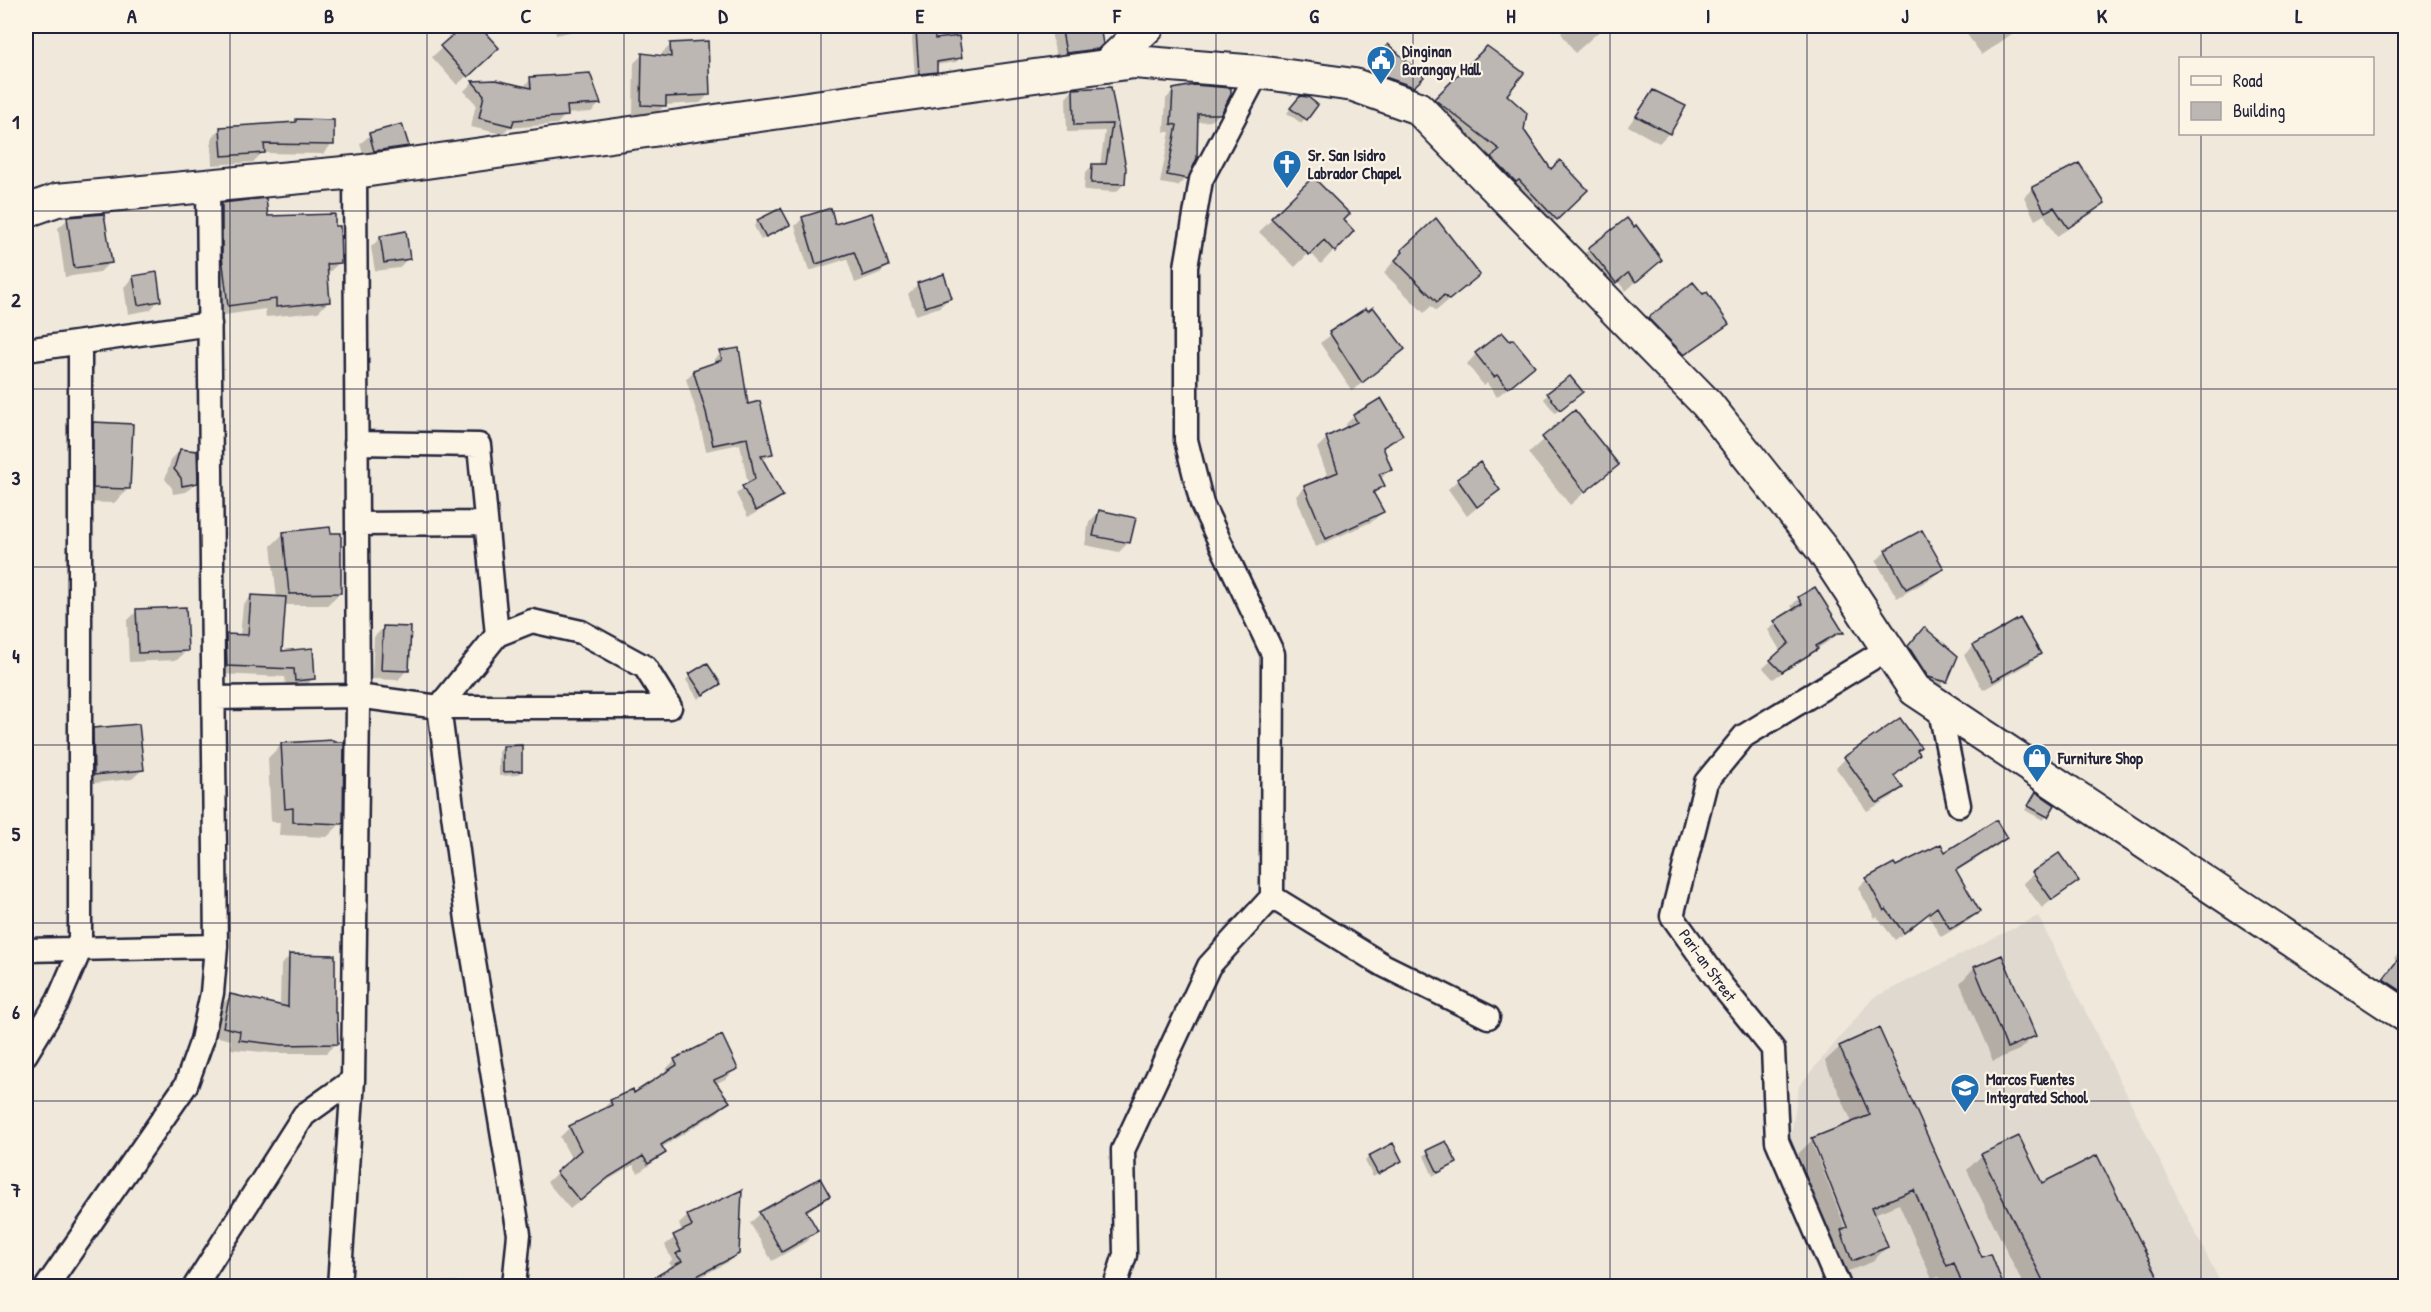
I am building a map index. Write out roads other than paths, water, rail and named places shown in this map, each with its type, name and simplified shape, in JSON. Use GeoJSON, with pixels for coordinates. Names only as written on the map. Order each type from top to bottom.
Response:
{"type":"FeatureCollection","features":[{"type":"Feature","properties":{"kind":"main road"},"geometry":{"type":"LineString","coordinates":[[1106,66],[1148,26]]}},
{"type":"Feature","properties":{"kind":"main road"},"geometry":{"type":"LineString","coordinates":[[26,212],[57,200],[355,172],[1134,62],[1258,72],[1354,85],[1418,108],[1707,404],[1822,549],[1915,690],[2406,1016]]}},
{"type":"Feature","properties":{"kind":"street"},"geometry":{"type":"LineString","coordinates":[[1115,1287],[1125,1255],[1123,1149],[1209,966],[1272,897],[1273,654],[1202,504],[1186,440],[1186,267],[1202,180],[1258,72]]}},
{"type":"Feature","properties":{"kind":"street"},"geometry":{"type":"LineString","coordinates":[[339,1287],[353,1080],[357,696],[355,172]]}},
{"type":"Feature","properties":{"kind":"street"},"geometry":{"type":"LineString","coordinates":[[47,1287],[186,1085],[202,1041],[212,993],[216,946],[215,698],[208,185]]}},
{"type":"Feature","properties":{"kind":"street"},"geometry":{"type":"LineString","coordinates":[[26,350],[210,324]]}},
{"type":"Feature","properties":{"kind":"street"},"geometry":{"type":"LineString","coordinates":[[26,1054],[58,1001],[80,950],[80,343]]}},
{"type":"Feature","properties":{"kind":"street"},"geometry":{"type":"LineString","coordinates":[[356,443],[478,445],[496,635]]}},
{"type":"Feature","properties":{"kind":"street"},"geometry":{"type":"LineString","coordinates":[[357,524],[486,523]]}},
{"type":"Feature","properties":{"kind":"street"},"geometry":{"type":"LineString","coordinates":[[215,698],[357,696],[439,707],[669,708],[645,667],[581,632],[532,621],[496,635],[439,707],[466,920],[519,1234],[514,1287]]}},
{"type":"Feature","properties":{"kind":"street","name":"Pari-an Street"},"geometry":{"type":"LineString","coordinates":[[1839,1287],[1777,1141],[1773,1049],[1722,986],[1672,916],[1706,782],[1744,736],[1888,648]]}},
{"type":"Feature","properties":{"kind":"street"},"geometry":{"type":"LineString","coordinates":[[1939,706],[1959,806]]}},
{"type":"Feature","properties":{"kind":"street"},"geometry":{"type":"LineString","coordinates":[[1272,897],[1383,965],[1488,1017]]}},
{"type":"Feature","properties":{"kind":"street"},"geometry":{"type":"LineString","coordinates":[[26,950],[216,946]]}},
{"type":"Feature","properties":{"kind":"street"},"geometry":{"type":"LineString","coordinates":[[195,1287],[304,1115],[353,1080]]}},
{"type":"Feature","properties":{"kind":"place","name":"Dinginan Barangay Hall"},"geometry":{"type":"Point","coordinates":[1381,86]}},
{"type":"Feature","properties":{"kind":"place","name":"Sr. San Isidro Labrador Chapel"},"geometry":{"type":"Point","coordinates":[1287,190]}},
{"type":"Feature","properties":{"kind":"place","name":"Furniture Shop"},"geometry":{"type":"Point","coordinates":[2037,784]}},
{"type":"Feature","properties":{"kind":"place","name":"Marcos Fuentes Integrated School"},"geometry":{"type":"Point","coordinates":[1965,1114]}}]}
